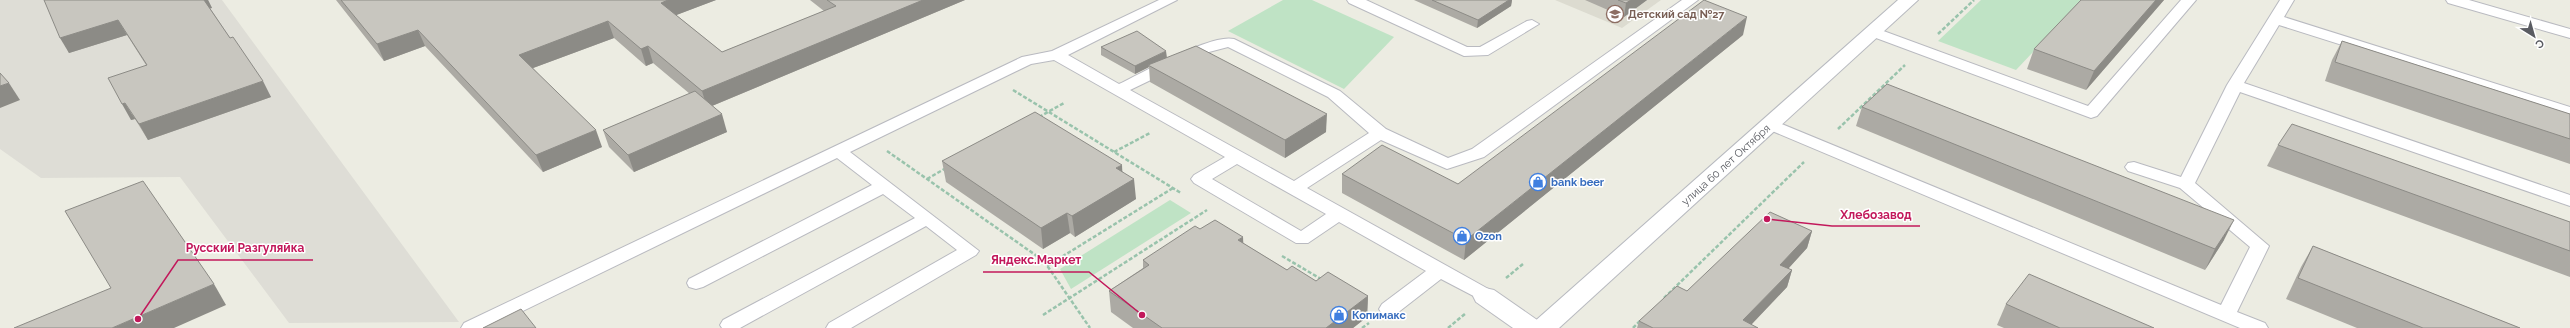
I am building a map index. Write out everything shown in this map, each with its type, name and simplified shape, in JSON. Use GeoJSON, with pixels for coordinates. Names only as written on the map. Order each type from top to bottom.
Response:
{"type":"FeatureCollection","features":[{"type":"Feature","properties":{"kind":"main road","name":"улица 60 лет Октября"},"geometry":{"type":"LineString","coordinates":[[1543,328],[1909,0]]}},
{"type":"Feature","properties":{"kind":"main road"},"geometry":{"type":"LineString","coordinates":[[1485,296],[1531,328]]}},
{"type":"Feature","properties":{"kind":"lane"},"geometry":{"type":"LineString","coordinates":[[472,328],[1027,60],[1056,55],[1170,0]]}},
{"type":"Feature","properties":{"kind":"lane"},"geometry":{"type":"LineString","coordinates":[[1354,0],[1464,51],[1483,52],[1532,24]]}},
{"type":"Feature","properties":{"kind":"lane"},"geometry":{"type":"LineString","coordinates":[[1118,90],[1204,49],[1229,42],[1334,94],[1380,133],[1447,164],[1478,153],[1691,0]]}},
{"type":"Feature","properties":{"kind":"lane"},"geometry":{"type":"LineString","coordinates":[[1873,32],[2091,113],[2189,0]]}},
{"type":"Feature","properties":{"kind":"lane"},"geometry":{"type":"LineString","coordinates":[[2186,184],[2235,85],[2288,0]]}},
{"type":"Feature","properties":{"kind":"lane"},"geometry":{"type":"LineString","coordinates":[[2453,0],[2570,34]]}},
{"type":"Feature","properties":{"kind":"lane"},"geometry":{"type":"LineString","coordinates":[[2276,19],[2570,112]]}},
{"type":"Feature","properties":{"kind":"lane"},"geometry":{"type":"LineString","coordinates":[[1056,55],[1235,158],[1294,189],[1485,296]]}},
{"type":"Feature","properties":{"kind":"lane"},"geometry":{"type":"LineString","coordinates":[[2235,85],[2570,201]]}},
{"type":"Feature","properties":{"kind":"lane"},"geometry":{"type":"LineString","coordinates":[[1771,124],[2258,328]]}},
{"type":"Feature","properties":{"kind":"lane"},"geometry":{"type":"LineString","coordinates":[[1294,189],[1380,133]]}},
{"type":"Feature","properties":{"kind":"lane"},"geometry":{"type":"LineString","coordinates":[[836,328],[970,251],[838,151]]}},
{"type":"Feature","properties":{"kind":"lane"},"geometry":{"type":"LineString","coordinates":[[1235,158],[1200,179],[1302,239],[1338,214]]}},
{"type":"Feature","properties":{"kind":"lane"},"geometry":{"type":"LineString","coordinates":[[2134,167],[2186,184],[2260,246],[2226,314]]}},
{"type":"Feature","properties":{"kind":"lane"},"geometry":{"type":"LineString","coordinates":[[696,283],[884,186]]}},
{"type":"Feature","properties":{"kind":"lane"},"geometry":{"type":"LineString","coordinates":[[730,325],[926,219]]}},
{"type":"Feature","properties":{"kind":"lane"},"geometry":{"type":"LineString","coordinates":[[1389,309],[1439,270]]}},
{"type":"Feature","properties":{"kind":"path"},"geometry":{"type":"LineString","coordinates":[[1660,302],[1920,50],[1974,0]]}},
{"type":"Feature","properties":{"kind":"path"},"geometry":{"type":"LineString","coordinates":[[992,77],[1184,196]]}},
{"type":"Feature","properties":{"kind":"path"},"geometry":{"type":"LineString","coordinates":[[1034,119],[1064,103]]}},
{"type":"Feature","properties":{"kind":"path"},"geometry":{"type":"LineString","coordinates":[[1114,152],[1171,121]]}},
{"type":"Feature","properties":{"kind":"path"},"geometry":{"type":"LineString","coordinates":[[867,137],[1044,260],[1090,328]]}},
{"type":"Feature","properties":{"kind":"path"},"geometry":{"type":"LineString","coordinates":[[927,179],[947,168]]}},
{"type":"Feature","properties":{"kind":"path"},"geometry":{"type":"LineString","coordinates":[[1047,266],[1173,188]]}},
{"type":"Feature","properties":{"kind":"path"},"geometry":{"type":"LineString","coordinates":[[1043,315],[1230,197]]}},
{"type":"Feature","properties":{"kind":"path"},"geometry":{"type":"LineString","coordinates":[[1202,207],[1208,210]]}},
{"type":"Feature","properties":{"kind":"path"},"geometry":{"type":"LineString","coordinates":[[1280,255],[1326,283]]}},
{"type":"Feature","properties":{"kind":"path"},"geometry":{"type":"LineString","coordinates":[[1633,328],[1643,318]]}},
{"type":"Feature","properties":{"kind":"path"},"geometry":{"type":"LineString","coordinates":[[1362,328],[1373,319]]}},
{"type":"Feature","properties":{"kind":"shaded area"},"geometry":{"type":"Polygon","coordinates":[[[0,0],[222,0],[459,322],[289,323],[180,177],[41,178],[0,149],[0,0]]]}},
{"type":"Feature","properties":{"kind":"shaded area","name":"Детский сад №27"},"geometry":{"type":"Polygon","coordinates":[[[1555,0],[1661,0],[1622,28],[1555,0]]]}},
{"type":"Feature","properties":{"kind":"green space"},"geometry":{"type":"Polygon","coordinates":[[[1283,0],[1312,0],[1394,37],[1344,89],[1228,31],[1283,0]]]}},
{"type":"Feature","properties":{"kind":"green space"},"geometry":{"type":"Polygon","coordinates":[[[1981,0],[2082,0],[2016,70],[1938,41],[1981,0]]]}},
{"type":"Feature","properties":{"kind":"green space"},"geometry":{"type":"Polygon","coordinates":[[[1170,200],[1191,213],[1071,289],[1060,269],[1170,200]]]}},
{"type":"Feature","properties":{"kind":"building"},"geometry":{"type":"Polygon","coordinates":[[[44,0],[204,0],[230,38],[233,37],[263,81],[139,124],[125,103],[122,104],[108,78],[147,65],[118,20],[60,38],[44,0]]]}},
{"type":"Feature","properties":{"kind":"building"},"geometry":{"type":"Polygon","coordinates":[[[341,0],[668,0],[661,3],[722,52],[836,6],[827,0],[923,0],[702,91],[648,46],[641,49],[608,21],[519,55],[596,130],[536,155],[418,30],[377,44],[341,0]]]}},
{"type":"Feature","properties":{"kind":"building"},"geometry":{"type":"Polygon","coordinates":[[[1432,0],[1509,0],[1478,20],[1432,0]]]}},
{"type":"Feature","properties":{"kind":"building"},"geometry":{"type":"Polygon","coordinates":[[[1618,0],[1631,0],[1626,3],[1618,0]]]}},
{"type":"Feature","properties":{"kind":"building"},"geometry":{"type":"Polygon","coordinates":[[[1704,0],[1747,17],[1466,240],[1342,174],[1382,145],[1458,184],[1704,0]]]}},
{"type":"Feature","properties":{"kind":"building"},"geometry":{"type":"Polygon","coordinates":[[[2081,0],[2156,0],[2094,71],[2034,49],[2081,0]]]}},
{"type":"Feature","properties":{"kind":"building"},"geometry":{"type":"Polygon","coordinates":[[[1137,31],[1166,51],[1135,66],[1101,47],[1137,31]]]}},
{"type":"Feature","properties":{"kind":"building"},"geometry":{"type":"Polygon","coordinates":[[[2342,41],[2570,114],[2570,139],[2335,62],[2342,41]]]}},
{"type":"Feature","properties":{"kind":"building"},"geometry":{"type":"Polygon","coordinates":[[[1196,46],[1327,114],[1285,140],[1148,65],[1196,46]]]}},
{"type":"Feature","properties":{"kind":"building"},"geometry":{"type":"Polygon","coordinates":[[[0,73],[9,83],[0,86],[0,73]]]}},
{"type":"Feature","properties":{"kind":"building"},"geometry":{"type":"Polygon","coordinates":[[[1887,84],[2234,220],[2215,249],[1862,107],[1887,84]]]}},
{"type":"Feature","properties":{"kind":"building"},"geometry":{"type":"Polygon","coordinates":[[[695,91],[722,114],[628,155],[603,130],[695,91]]]}},
{"type":"Feature","properties":{"kind":"building"},"geometry":{"type":"Polygon","coordinates":[[[1035,112],[1122,165],[1116,168],[1134,179],[1072,216],[1067,213],[1041,228],[942,161],[1035,112]]]}},
{"type":"Feature","properties":{"kind":"building"},"geometry":{"type":"Polygon","coordinates":[[[2292,124],[2570,222],[2570,251],[2278,145],[2292,124]]]}},
{"type":"Feature","properties":{"kind":"building"},"geometry":{"type":"Polygon","coordinates":[[[143,181],[214,284],[112,328],[14,328],[111,288],[65,211],[143,181]]]}},
{"type":"Feature","properties":{"kind":"building"},"geometry":{"type":"Polygon","coordinates":[[[1770,212],[1812,231],[1780,265],[1792,270],[1743,320],[1758,328],[1653,328],[1639,321],[1677,286],[1687,291],[1770,212]]]}},
{"type":"Feature","properties":{"kind":"building"},"geometry":{"type":"Polygon","coordinates":[[[1215,220],[1243,237],[1238,240],[1287,270],[1292,266],[1316,281],[1328,272],[1368,296],[1326,328],[1162,328],[1109,291],[1149,265],[1143,260],[1195,226],[1200,229],[1215,220]]]}},
{"type":"Feature","properties":{"kind":"building"},"geometry":{"type":"Polygon","coordinates":[[[2313,246],[2520,328],[2423,328],[2298,278],[2313,246]]]}},
{"type":"Feature","properties":{"kind":"building"},"geometry":{"type":"Polygon","coordinates":[[[2029,274],[2154,328],[2060,328],[2006,304],[2029,274]]]}},
{"type":"Feature","properties":{"kind":"building"},"geometry":{"type":"Polygon","coordinates":[[[521,309],[536,328],[483,328],[521,309]]]}},
{"type":"Feature","properties":{"kind":"place","name":"Детский сад №27"},"geometry":{"type":"Point","coordinates":[1615,14]}},
{"type":"Feature","properties":{"kind":"place","name":"bank beer"},"geometry":{"type":"Point","coordinates":[1538,182]}},
{"type":"Feature","properties":{"kind":"place","name":"Хлебозавод"},"geometry":{"type":"Point","coordinates":[1767,219]}},
{"type":"Feature","properties":{"kind":"place","name":"Ozon"},"geometry":{"type":"Point","coordinates":[1462,236]}},
{"type":"Feature","properties":{"kind":"place","name":"Яндекс.Маркет"},"geometry":{"type":"Point","coordinates":[1142,315]}},
{"type":"Feature","properties":{"kind":"place","name":"Копимакс"},"geometry":{"type":"Point","coordinates":[1339,315]}},
{"type":"Feature","properties":{"kind":"place","name":"Русский Разгуляйка"},"geometry":{"type":"Point","coordinates":[138,319]}}]}
